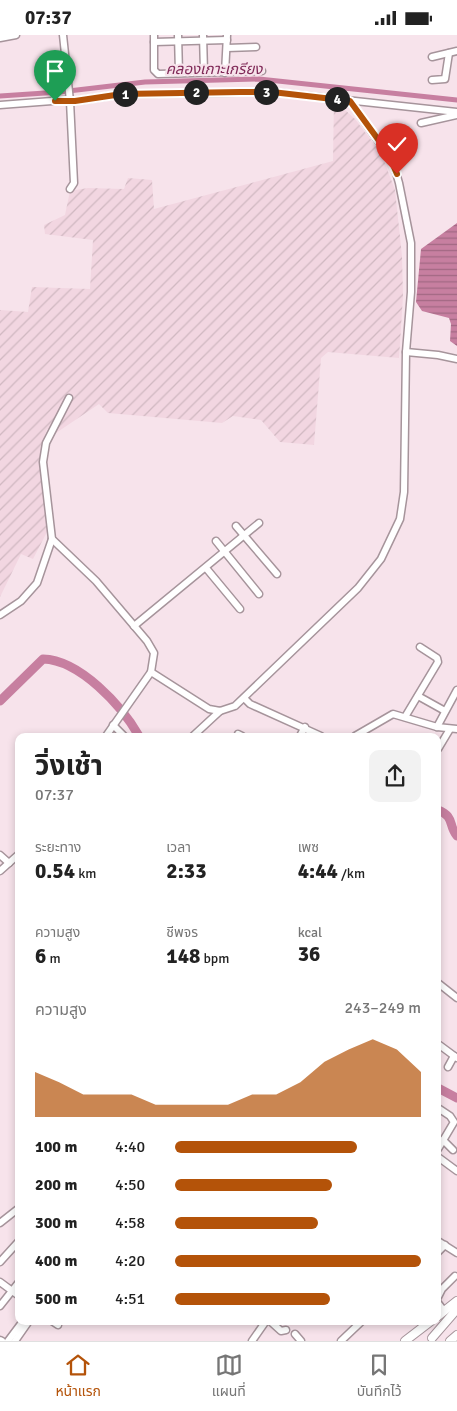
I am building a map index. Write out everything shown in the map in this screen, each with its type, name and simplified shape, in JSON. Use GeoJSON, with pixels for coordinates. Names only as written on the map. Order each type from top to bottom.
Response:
{"type":"FeatureCollection","features":[{"type":"Feature","properties":{"kind":"main road"},"geometry":{"type":"LineString","coordinates":[[441,1314],[457,1301]]}},
{"type":"Feature","properties":{"kind":"main road"},"geometry":{"type":"LineString","coordinates":[[430,1339],[457,1309]]}},
{"type":"Feature","properties":{"kind":"main road"},"geometry":{"type":"LineString","coordinates":[[430,1339],[457,1318]]}},
{"type":"Feature","properties":{"kind":"main road"},"geometry":{"type":"LineString","coordinates":[[405,1341],[426,1325]]}},
{"type":"Feature","properties":{"kind":"main road"},"geometry":{"type":"LineString","coordinates":[[451,1341],[457,1337]]}},
{"type":"Feature","properties":{"kind":"street"},"geometry":{"type":"LineString","coordinates":[[0,38],[16,35]]}},
{"type":"Feature","properties":{"kind":"street"},"geometry":{"type":"LineString","coordinates":[[62,35],[68,83],[74,183],[70,189]]}},
{"type":"Feature","properties":{"kind":"street"},"geometry":{"type":"LineString","coordinates":[[256,47],[203,38],[154,38],[155,72],[158,74],[262,71]]}},
{"type":"Feature","properties":{"kind":"street"},"geometry":{"type":"LineString","coordinates":[[178,38],[179,73]]}},
{"type":"Feature","properties":{"kind":"street"},"geometry":{"type":"LineString","coordinates":[[203,38],[204,73]]}},
{"type":"Feature","properties":{"kind":"street"},"geometry":{"type":"LineString","coordinates":[[225,73],[227,41]]}},
{"type":"Feature","properties":{"kind":"street"},"geometry":{"type":"LineString","coordinates":[[432,57],[457,51]]}},
{"type":"Feature","properties":{"kind":"street"},"geometry":{"type":"LineString","coordinates":[[432,80],[445,79],[448,53]]}},
{"type":"Feature","properties":{"kind":"street"},"geometry":{"type":"LineString","coordinates":[[48,62],[66,59]]}},
{"type":"Feature","properties":{"kind":"street"},"geometry":{"type":"LineString","coordinates":[[0,105],[122,94],[272,92],[457,113]]}},
{"type":"Feature","properties":{"kind":"street"},"geometry":{"type":"LineString","coordinates":[[195,733],[220,711],[230,708],[244,698],[358,588],[381,559],[396,532],[400,519],[404,492],[406,352],[412,293],[412,257],[399,183],[388,153],[350,101]]}},
{"type":"Feature","properties":{"kind":"street"},"geometry":{"type":"LineString","coordinates":[[421,123],[457,113]]}},
{"type":"Feature","properties":{"kind":"street"},"geometry":{"type":"LineString","coordinates":[[406,352],[457,359]]}},
{"type":"Feature","properties":{"kind":"street"},"geometry":{"type":"LineString","coordinates":[[0,615],[21,601],[37,583],[52,539],[43,462],[44,450],[69,398]]}},
{"type":"Feature","properties":{"kind":"street"},"geometry":{"type":"LineString","coordinates":[[134,626],[225,553],[259,523]]}},
{"type":"Feature","properties":{"kind":"street"},"geometry":{"type":"LineString","coordinates":[[236,526],[276,574]]}},
{"type":"Feature","properties":{"kind":"street"},"geometry":{"type":"LineString","coordinates":[[52,539],[90,574],[154,653],[151,672],[108,733]]}},
{"type":"Feature","properties":{"kind":"street"},"geometry":{"type":"LineString","coordinates":[[216,541],[259,594]]}},
{"type":"Feature","properties":{"kind":"street"},"geometry":{"type":"LineString","coordinates":[[206,568],[240,609]]}},
{"type":"Feature","properties":{"kind":"street"},"geometry":{"type":"LineString","coordinates":[[405,717],[438,659],[420,647]]}},
{"type":"Feature","properties":{"kind":"street"},"geometry":{"type":"LineString","coordinates":[[151,672],[202,705],[220,711]]}},
{"type":"Feature","properties":{"kind":"street"},"geometry":{"type":"LineString","coordinates":[[437,727],[457,690]]}},
{"type":"Feature","properties":{"kind":"street"},"geometry":{"type":"LineString","coordinates":[[418,697],[445,711]]}},
{"type":"Feature","properties":{"kind":"street"},"geometry":{"type":"LineString","coordinates":[[244,698],[250,704],[316,733]]}},
{"type":"Feature","properties":{"kind":"street"},"geometry":{"type":"LineString","coordinates":[[360,733],[392,714],[437,727],[453,729],[441,745]]}},
{"type":"Feature","properties":{"kind":"street"},"geometry":{"type":"LineString","coordinates":[[115,723],[122,733]]}},
{"type":"Feature","properties":{"kind":"street"},"geometry":{"type":"LineString","coordinates":[[302,733],[305,727]]}},
{"type":"Feature","properties":{"kind":"street"},"geometry":{"type":"LineString","coordinates":[[0,855],[9,863]]}},
{"type":"Feature","properties":{"kind":"street"},"geometry":{"type":"LineString","coordinates":[[0,871],[15,858]]}},
{"type":"Feature","properties":{"kind":"street"},"geometry":{"type":"LineString","coordinates":[[441,985],[457,998]]}},
{"type":"Feature","properties":{"kind":"street"},"geometry":{"type":"LineString","coordinates":[[441,1048],[455,1057],[448,1067]]}},
{"type":"Feature","properties":{"kind":"street"},"geometry":{"type":"LineString","coordinates":[[441,1110],[454,1121],[441,1144]]}},
{"type":"Feature","properties":{"kind":"street"},"geometry":{"type":"LineString","coordinates":[[443,1140],[453,1150]]}},
{"type":"Feature","properties":{"kind":"street"},"geometry":{"type":"LineString","coordinates":[[441,1159],[457,1171]]}},
{"type":"Feature","properties":{"kind":"street"},"geometry":{"type":"LineString","coordinates":[[0,1223],[15,1211]]}},
{"type":"Feature","properties":{"kind":"street"},"geometry":{"type":"LineString","coordinates":[[441,1243],[457,1253]]}},
{"type":"Feature","properties":{"kind":"street"},"geometry":{"type":"LineString","coordinates":[[0,1262],[15,1245]]}},
{"type":"Feature","properties":{"kind":"street"},"geometry":{"type":"LineString","coordinates":[[441,1249],[445,1245]]}},
{"type":"Feature","properties":{"kind":"street"},"geometry":{"type":"LineString","coordinates":[[441,1291],[455,1276]]}},
{"type":"Feature","properties":{"kind":"street"},"geometry":{"type":"LineString","coordinates":[[0,1282],[15,1293]]}},
{"type":"Feature","properties":{"kind":"street"},"geometry":{"type":"LineString","coordinates":[[0,1306],[15,1287]]}},
{"type":"Feature","properties":{"kind":"street"},"geometry":{"type":"LineString","coordinates":[[8,1341],[20,1325]]}},
{"type":"Feature","properties":{"kind":"street"},"geometry":{"type":"LineString","coordinates":[[15,1341],[26,1325]]}},
{"type":"Feature","properties":{"kind":"street"},"geometry":{"type":"LineString","coordinates":[[252,1341],[263,1325]]}},
{"type":"Feature","properties":{"kind":"street"},"geometry":{"type":"LineString","coordinates":[[274,1325],[281,1331],[286,1330]]}},
{"type":"Feature","properties":{"kind":"street"},"geometry":{"type":"LineString","coordinates":[[341,1341],[358,1325]]}},
{"type":"Feature","properties":{"kind":"street"},"geometry":{"type":"LineString","coordinates":[[295,1334],[301,1341]]}},
{"type":"Feature","properties":{"kind":"shaded area"},"geometry":{"type":"Polygon","coordinates":[[[334,100],[355,119],[381,153],[395,190],[402,256],[403,296],[399,358],[328,352],[321,358],[314,445],[280,442],[261,420],[233,416],[222,423],[108,413],[99,404],[56,433],[47,429],[42,443],[40,467],[48,530],[33,559],[21,554],[0,597],[0,310],[28,312],[32,287],[90,289],[93,240],[45,234],[44,225],[65,215],[70,191],[88,188],[124,189],[128,178],[152,180],[154,209],[333,161],[334,100]]]}},
{"type":"Feature","properties":{"kind":"shaded area"},"geometry":{"type":"Polygon","coordinates":[[[457,223],[457,346],[450,341],[451,324],[449,318],[422,311],[416,302],[421,249],[457,223]]]}},
{"type":"Feature","properties":{"kind":"waterway","name":"คลองเกาะเกรียง"},"geometry":{"type":"LineString","coordinates":[[0,96],[60,92],[145,82],[259,79],[457,100]]}},
{"type":"Feature","properties":{"kind":"waterway"},"geometry":{"type":"LineString","coordinates":[[0,701],[43,659],[57,661],[71,667],[98,687],[122,711],[137,733]]}},
{"type":"Feature","properties":{"kind":"waterway"},"geometry":{"type":"LineString","coordinates":[[441,812],[449,818],[457,836]]}},
{"type":"Feature","properties":{"kind":"waterway"},"geometry":{"type":"LineString","coordinates":[[441,1090],[457,1098]]}},
{"type":"Feature","properties":{"kind":"route"},"geometry":{"type":"LineString","coordinates":[[55,101],[75,101],[122,94],[240,92],[272,92],[350,101],[353,108],[388,153],[397,174]]}}]}
